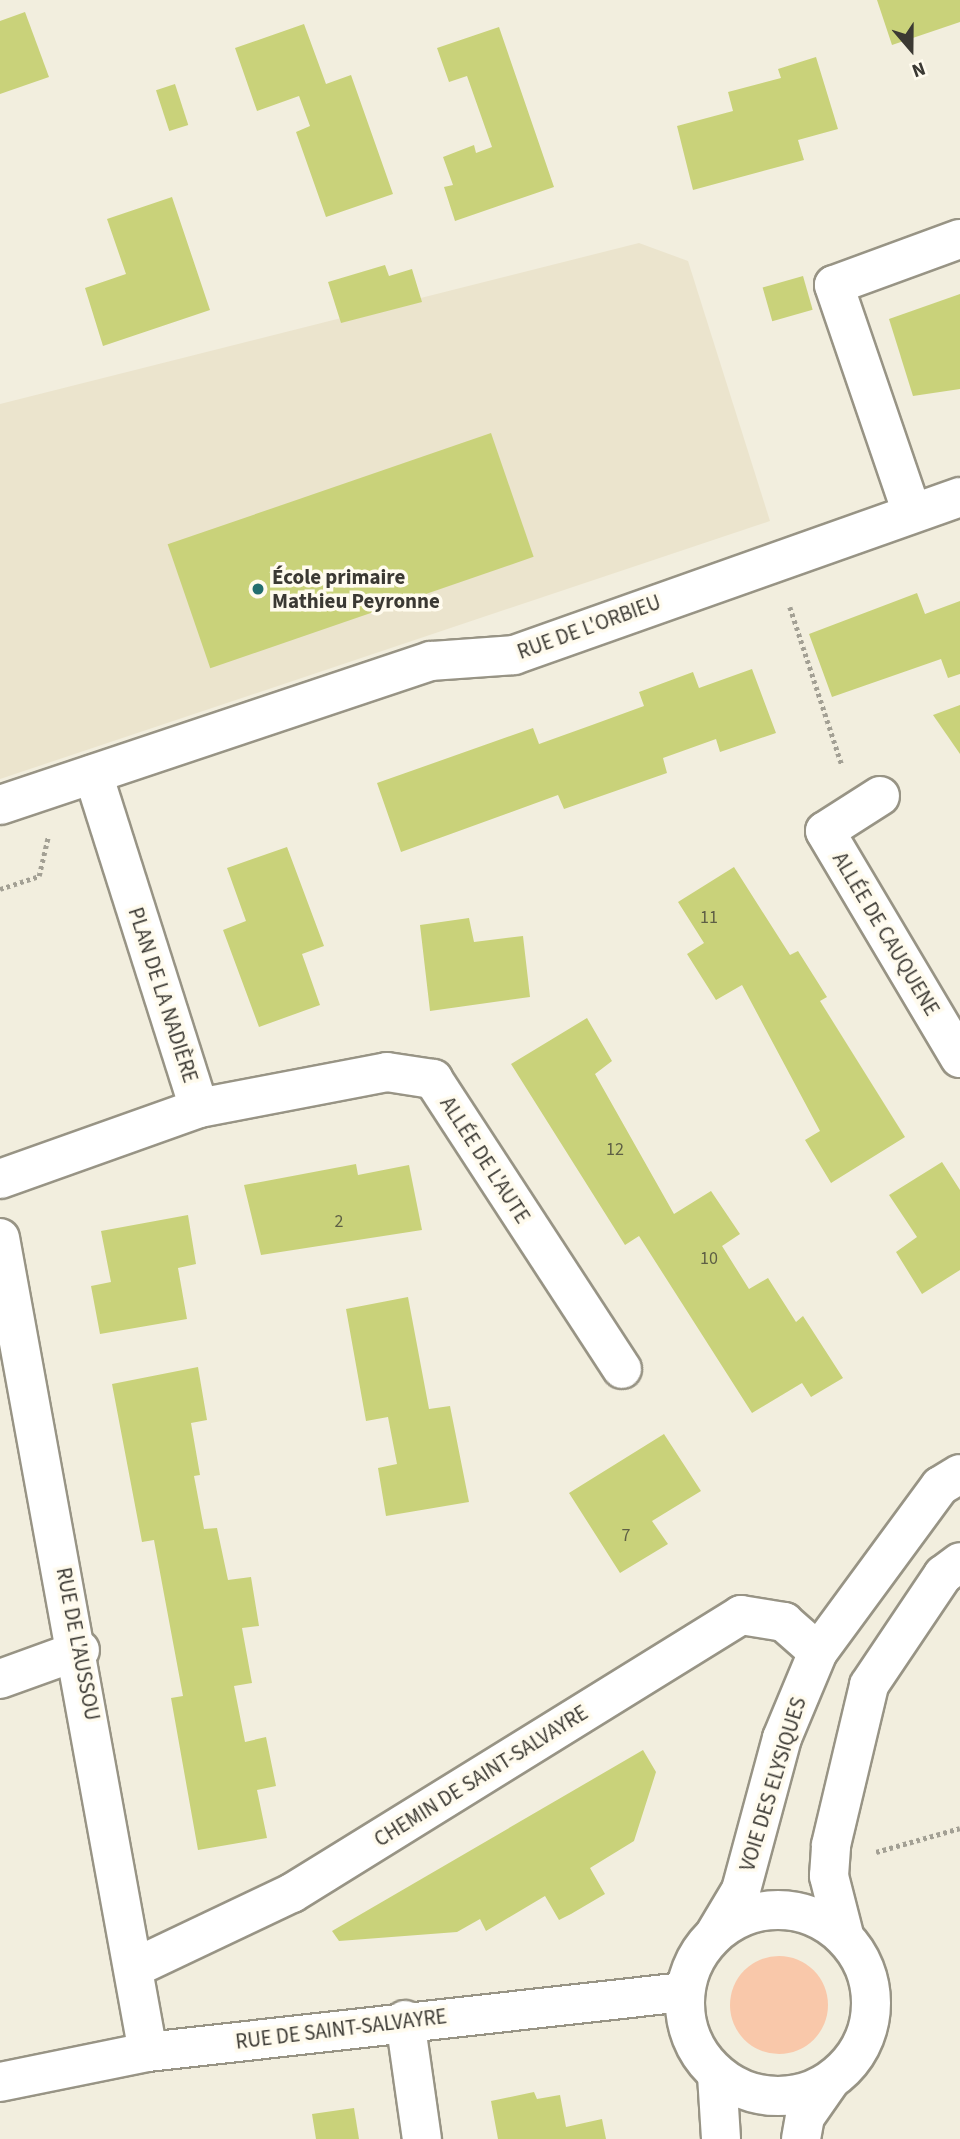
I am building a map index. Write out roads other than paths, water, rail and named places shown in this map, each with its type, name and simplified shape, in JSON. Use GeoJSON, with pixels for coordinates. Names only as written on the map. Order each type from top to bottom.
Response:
{"type":"FeatureCollection","features":[{"type":"Feature","properties":{"kind":"street"},"geometry":{"type":"LineString","coordinates":[[912,513],[834,285],[960,239]]}},
{"type":"Feature","properties":{"kind":"street","name":"RUE DE L'ORBIEU"},"geometry":{"type":"LineString","coordinates":[[93,774],[431,661],[514,655],[774,560],[960,497]]}},
{"type":"Feature","properties":{"kind":"street"},"geometry":{"type":"LineString","coordinates":[[0,805],[93,774]]}},
{"type":"Feature","properties":{"kind":"street","name":"PLAN DE LA NADIÈRE"},"geometry":{"type":"LineString","coordinates":[[0,1179],[199,1108],[93,774]]}},
{"type":"Feature","properties":{"kind":"street","name":"ALLÉE DE CAUQUENE"},"geometry":{"type":"LineString","coordinates":[[868,801],[825,831],[960,1058]]}},
{"type":"Feature","properties":{"kind":"street","name":"ALLÉE DE L'AUTE"},"geometry":{"type":"LineString","coordinates":[[199,1108],[387,1072],[433,1079],[622,1369]]}},
{"type":"Feature","properties":{"kind":"street","name":"RUE DE L'AUSSOU"},"geometry":{"type":"LineString","coordinates":[[0,1238],[80,1650],[136,1967],[148,2052]]}},
{"type":"Feature","properties":{"kind":"street","name":"VOIE DES ELYSIQUES"},"geometry":{"type":"LineString","coordinates":[[716,1932],[741,1890],[782,1738],[818,1652],[940,1486],[960,1474]]}},
{"type":"Feature","properties":{"kind":"street"},"geometry":{"type":"LineString","coordinates":[[801,2139],[804,2117],[865,2039],[872,2013],[863,1961],[844,1936],[829,1876],[831,1845],[869,1685],[943,1576],[960,1562]]}},
{"type":"Feature","properties":{"kind":"street","name":"CHEMIN DE SAINT-SALVAYRE"},"geometry":{"type":"LineString","coordinates":[[136,1967],[292,1893],[741,1615],[784,1622],[818,1652]]}},
{"type":"Feature","properties":{"kind":"street"},"geometry":{"type":"LineString","coordinates":[[0,1679],[80,1650]]}},
{"type":"Feature","properties":{"kind":"street"},"geometry":{"type":"LineString","coordinates":[[830,2081],[775,2097],[717,2075],[696,2050],[684,1992],[699,1953],[716,1932],[763,1910],[796,1910],[844,1936]]}},
{"type":"Feature","properties":{"kind":"street","name":"RUE DE SAINT-SALVAYRE"},"geometry":{"type":"LineString","coordinates":[[0,2082],[148,2052],[405,2020],[684,1992]]}},
{"type":"Feature","properties":{"kind":"street"},"geometry":{"type":"LineString","coordinates":[[405,2020],[422,2139]]}},
{"type":"Feature","properties":{"kind":"street"},"geometry":{"type":"LineString","coordinates":[[717,2075],[721,2139]]}},
{"type":"Feature","properties":{"kind":"place","name":"École primaire Mathieu Peyronne"},"geometry":{"type":"Point","coordinates":[258,589]}}]}
